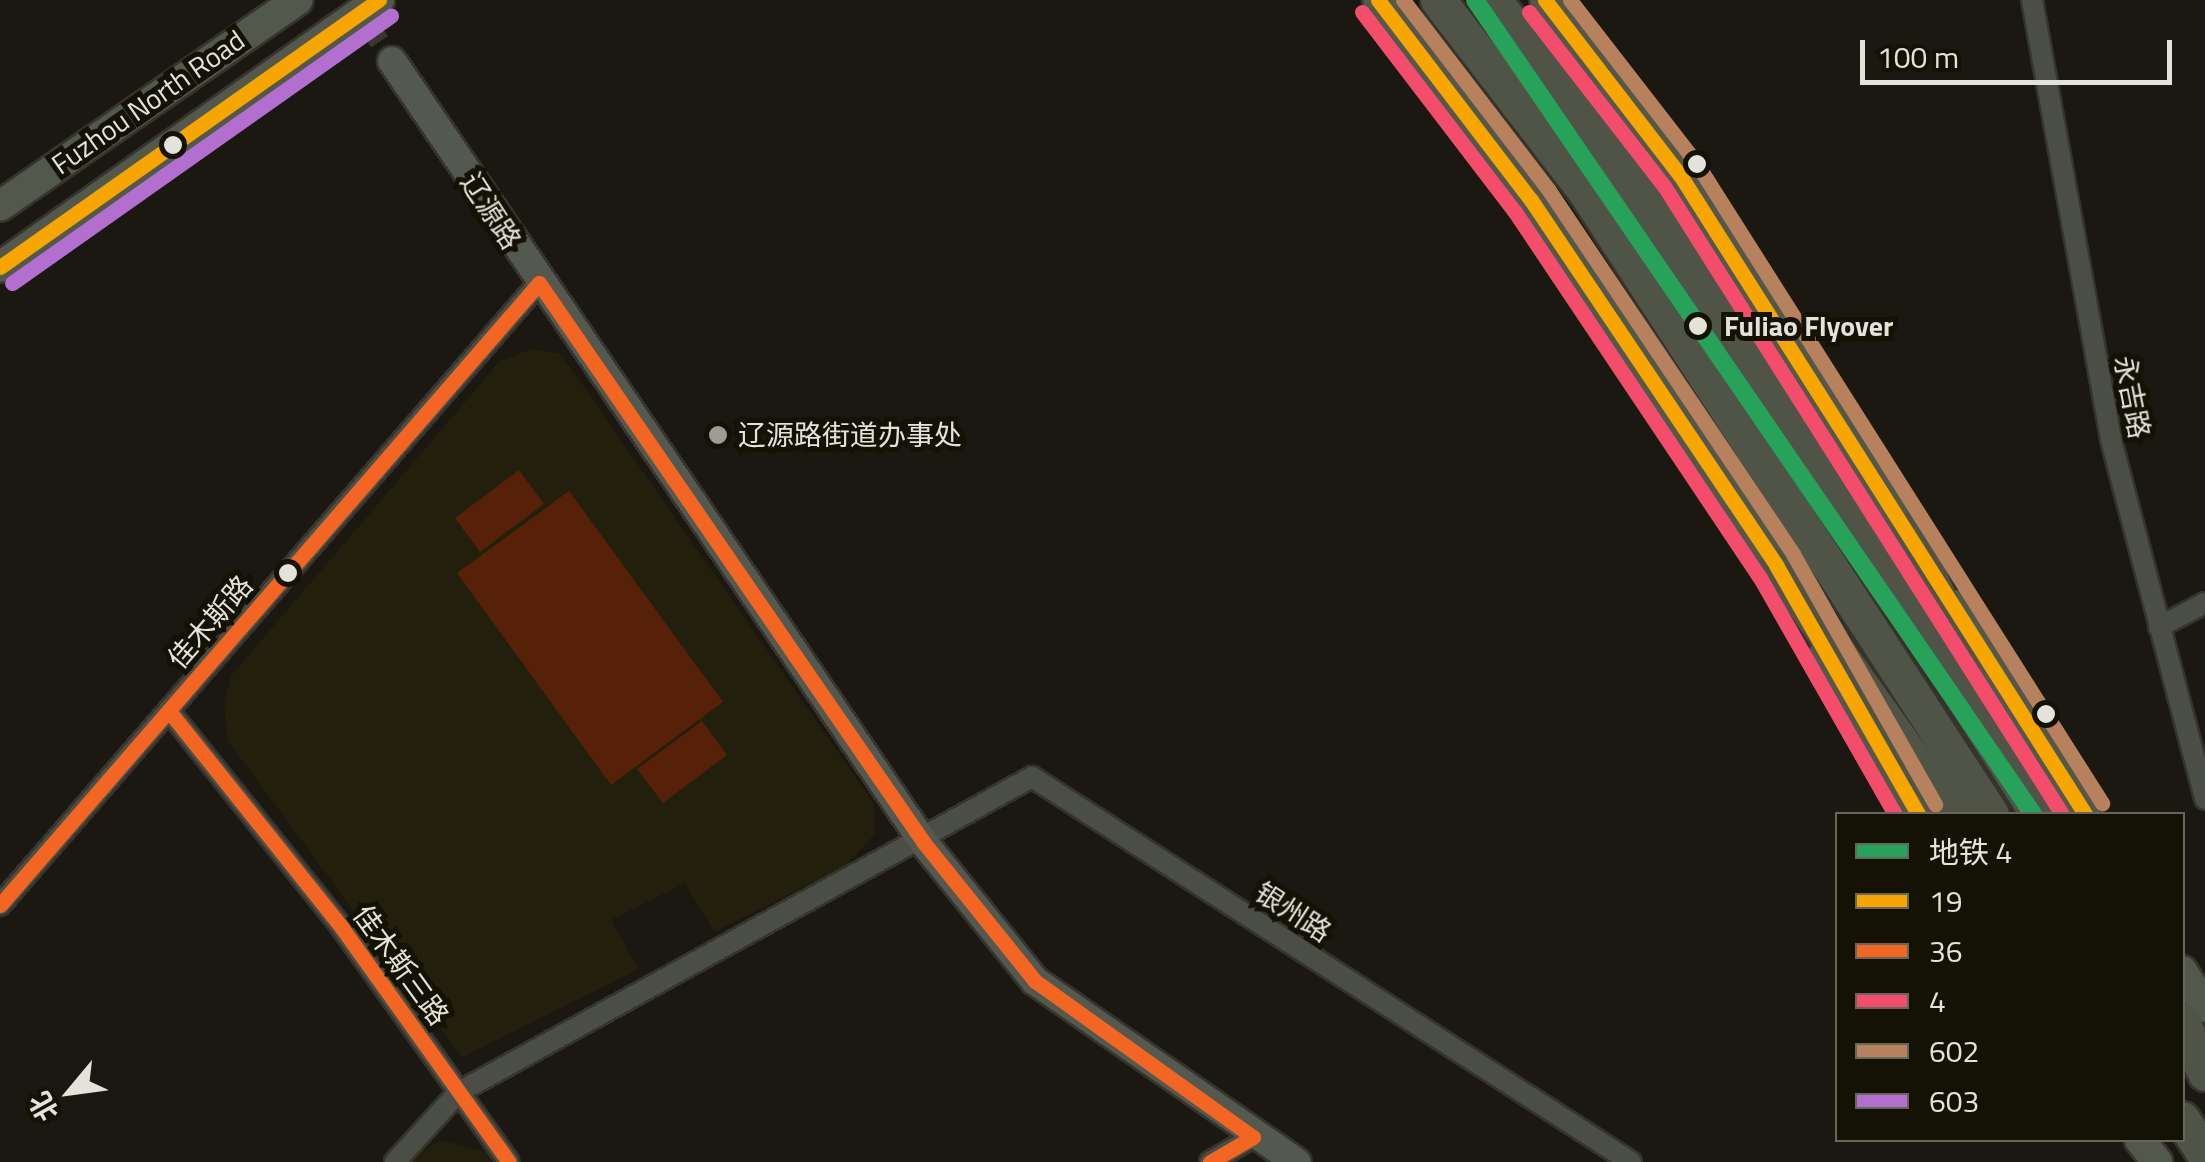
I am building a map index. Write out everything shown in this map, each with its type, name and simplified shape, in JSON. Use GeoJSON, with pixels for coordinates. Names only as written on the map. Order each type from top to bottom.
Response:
{"type":"FeatureCollection","features":[{"type":"Feature","properties":{"kind":"highway"},"geometry":{"type":"LineString","coordinates":[[1438,0],[1583,188],[1990,812]]}},
{"type":"Feature","properties":{"kind":"highway"},"geometry":{"type":"LineString","coordinates":[[1494,0],[1640,194],[2037,812]]}},
{"type":"Feature","properties":{"kind":"highway"},"geometry":{"type":"LineString","coordinates":[[1908,530],[1949,633],[2064,812]]}},
{"type":"Feature","properties":{"kind":"highway"},"geometry":{"type":"LineString","coordinates":[[1776,565],[1951,812]]}},
{"type":"Feature","properties":{"kind":"highway"},"geometry":{"type":"LineString","coordinates":[[2185,1029],[2205,1073]]}},
{"type":"Feature","properties":{"kind":"highway"},"geometry":{"type":"LineString","coordinates":[[2185,1059],[2205,1091]]}},
{"type":"Feature","properties":{"kind":"highway"},"geometry":{"type":"LineString","coordinates":[[2185,1124],[2205,1155]]}},
{"type":"Feature","properties":{"kind":"highway"},"geometry":{"type":"LineString","coordinates":[[2182,1142],[2198,1162]]}},
{"type":"Feature","properties":{"kind":"main road","name":"Fuzhou North Road"},"geometry":{"type":"LineString","coordinates":[[0,206],[298,0]]}},
{"type":"Feature","properties":{"kind":"main road","name":"Fuzhou North Road"},"geometry":{"type":"LineString","coordinates":[[0,268],[379,0]]}},
{"type":"Feature","properties":{"kind":"main road"},"geometry":{"type":"LineString","coordinates":[[1378,0],[1531,200],[1776,565],[1917,812]]}},
{"type":"Feature","properties":{"kind":"main road"},"geometry":{"type":"LineString","coordinates":[[1545,0],[1680,174],[2084,812]]}},
{"type":"Feature","properties":{"kind":"main road"},"geometry":{"type":"LineString","coordinates":[[2185,976],[2205,1008]]}},
{"type":"Feature","properties":{"kind":"main road"},"geometry":{"type":"LineString","coordinates":[[2142,1142],[2158,1162]]}},
{"type":"Feature","properties":{"kind":"street","name":"永吉路"},"geometry":{"type":"LineString","coordinates":[[2032,0],[2111,440],[2205,799]]}},
{"type":"Feature","properties":{"kind":"street","name":"辽源路"},"geometry":{"type":"LineString","coordinates":[[392,61],[538,283],[924,842],[1036,981],[1253,1137],[1296,1162]]}},
{"type":"Feature","properties":{"kind":"street","name":"佳木斯路"},"geometry":{"type":"LineString","coordinates":[[0,906],[538,283]]}},
{"type":"Feature","properties":{"kind":"street"},"geometry":{"type":"LineString","coordinates":[[2159,628],[2205,603]]}},
{"type":"Feature","properties":{"kind":"street","name":"佳木斯三路"},"geometry":{"type":"LineString","coordinates":[[169,711],[509,1162]]}},
{"type":"Feature","properties":{"kind":"street","name":"银州路"},"geometry":{"type":"LineString","coordinates":[[924,842],[1032,776],[1631,1162]]}},
{"type":"Feature","properties":{"kind":"street"},"geometry":{"type":"LineString","coordinates":[[396,1162],[459,1092],[924,842]]}},
{"type":"Feature","properties":{"kind":"street"},"geometry":{"type":"LineString","coordinates":[[1210,1162],[1253,1137]]}},
{"type":"Feature","properties":{"kind":"shaded area"},"geometry":{"type":"Polygon","coordinates":[[[531,349],[561,354],[874,804],[874,835],[844,867],[714,932],[685,883],[611,920],[639,969],[462,1057],[228,741],[224,704],[231,676],[499,362],[531,349]]]}},
{"type":"Feature","properties":{"kind":"shaded area"},"geometry":{"type":"Polygon","coordinates":[[[519,470],[544,504],[480,552],[455,518],[519,470]]]}},
{"type":"Feature","properties":{"kind":"shaded area"},"geometry":{"type":"Polygon","coordinates":[[[569,491],[723,702],[611,785],[457,573],[569,491]]]}},
{"type":"Feature","properties":{"kind":"shaded area"},"geometry":{"type":"Polygon","coordinates":[[[702,721],[727,755],[663,803],[637,769],[702,721]]]}},
{"type":"Feature","properties":{"kind":"shaded area"},"geometry":{"type":"Polygon","coordinates":[[[441,1140],[486,1152],[493,1162],[405,1162],[441,1140]]]}},
{"type":"Feature","properties":{"kind":"tunnel"},"geometry":{"type":"LineString","coordinates":[[352,0],[392,61]]}},
{"type":"Feature","properties":{"kind":"metro line","name":"4"},"geometry":{"type":"LineString","coordinates":[[1475,0],[2032,812]]}},
{"type":"Feature","properties":{"kind":"transit line","name":"19"},"geometry":{"type":"LineString","coordinates":[[0,267],[379,0]]}},
{"type":"Feature","properties":{"kind":"transit line","name":"19"},"geometry":{"type":"LineString","coordinates":[[1378,0],[1531,200],[1776,565],[1917,812]]}},
{"type":"Feature","properties":{"kind":"transit line","name":"602"},"geometry":{"type":"LineString","coordinates":[[1403,0],[1548,189],[1793,554],[1935,804]]}},
{"type":"Feature","properties":{"kind":"transit line","name":"19"},"geometry":{"type":"LineString","coordinates":[[1545,0],[1680,175],[2084,812]]}},
{"type":"Feature","properties":{"kind":"transit line","name":"602"},"geometry":{"type":"LineString","coordinates":[[1570,0],[1697,164],[2102,803]]}},
{"type":"Feature","properties":{"kind":"transit line","name":"4"},"geometry":{"type":"LineString","coordinates":[[1362,12],[1515,212],[1759,576],[1894,812]]}},
{"type":"Feature","properties":{"kind":"transit line","name":"4"},"geometry":{"type":"LineString","coordinates":[[1529,12],[1664,186],[2061,812]]}},
{"type":"Feature","properties":{"kind":"transit line","name":"603"},"geometry":{"type":"LineString","coordinates":[[12,283],[391,16]]}},
{"type":"Feature","properties":{"kind":"transit line","name":"36"},"geometry":{"type":"LineString","coordinates":[[0,905],[539,283],[924,843],[1035,981],[1253,1137],[1210,1162]]}},
{"type":"Feature","properties":{"kind":"transit line","name":"36"},"geometry":{"type":"LineString","coordinates":[[169,711],[342,928],[509,1162]]}},
{"type":"Feature","properties":{"kind":"place","name":"Fuliao Flyover"},"geometry":{"type":"Point","coordinates":[1698,326]}},
{"type":"Feature","properties":{"kind":"place","name":"辽源路街道办事处"},"geometry":{"type":"Point","coordinates":[718,435]}}]}
